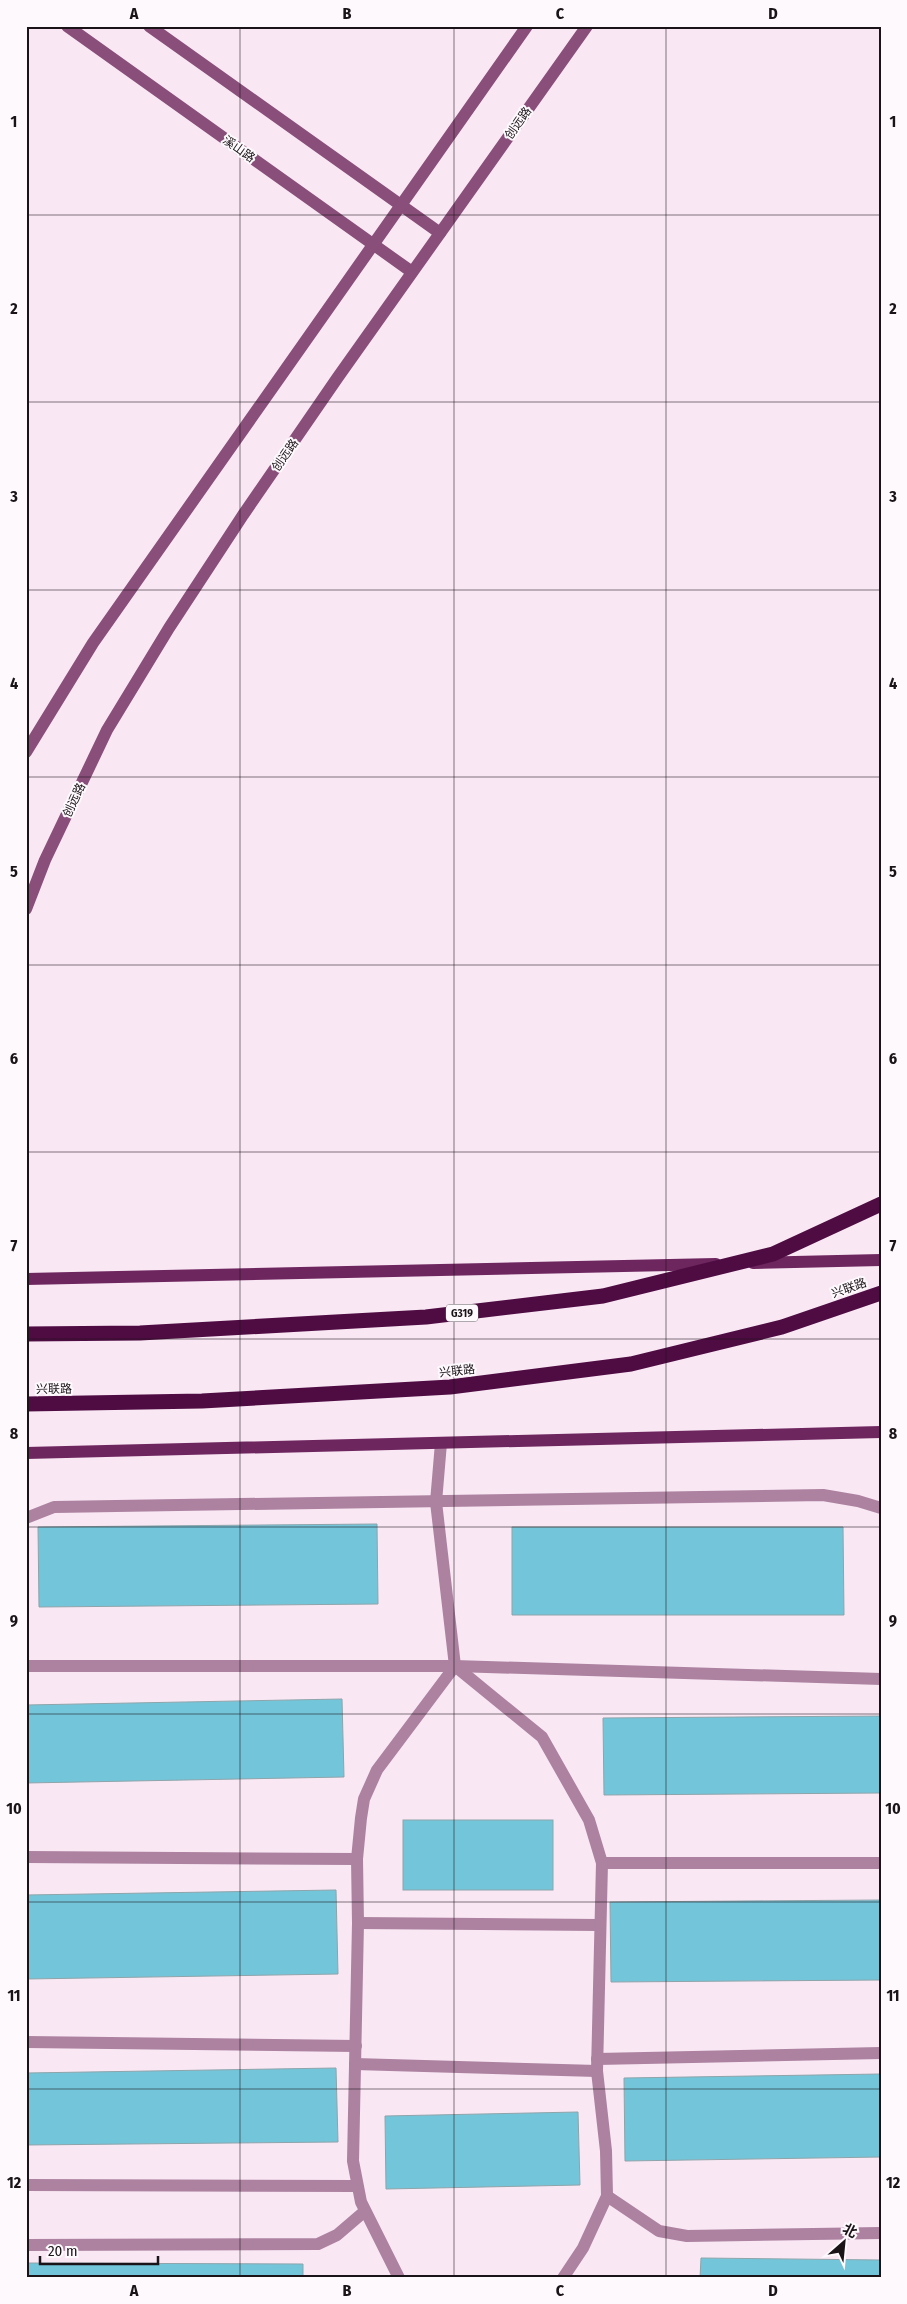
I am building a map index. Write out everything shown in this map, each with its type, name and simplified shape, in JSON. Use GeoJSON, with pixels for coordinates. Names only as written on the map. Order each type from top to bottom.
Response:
{"type":"FeatureCollection","features":[{"type":"Feature","properties":{"kind":"highway","name":"G319"},"geometry":{"type":"LineString","coordinates":[[26,1334],[140,1333],[426,1317],[603,1296],[772,1254],[881,1204]]}},
{"type":"Feature","properties":{"kind":"highway","name":"兴联路"},"geometry":{"type":"LineString","coordinates":[[26,1404],[202,1402],[450,1387],[631,1364],[782,1327],[881,1293]]}},
{"type":"Feature","properties":{"kind":"main road","name":"溪山路"},"geometry":{"type":"LineString","coordinates":[[67,26],[412,272]]}},
{"type":"Feature","properties":{"kind":"main road"},"geometry":{"type":"LineString","coordinates":[[149,26],[440,233]]}},
{"type":"Feature","properties":{"kind":"main road"},"geometry":{"type":"LineString","coordinates":[[26,752],[93,643],[526,26]]}},
{"type":"Feature","properties":{"kind":"main road","name":"创远路"},"geometry":{"type":"LineString","coordinates":[[26,909],[45,860],[107,730],[169,628],[243,515],[412,272],[587,26]]}},
{"type":"Feature","properties":{"kind":"main road","name":"兴联路"},"geometry":{"type":"LineString","coordinates":[[26,1279],[881,1260]]}},
{"type":"Feature","properties":{"kind":"main road"},"geometry":{"type":"LineString","coordinates":[[26,1453],[881,1432]]}},
{"type":"Feature","properties":{"kind":"street"},"geometry":{"type":"LineString","coordinates":[[399,2278],[366,2211],[357,2186],[354,2162],[358,1923],[357,1859],[364,1798],[377,1770],[455,1666],[436,1502],[441,1443]]}},
{"type":"Feature","properties":{"kind":"street"},"geometry":{"type":"LineString","coordinates":[[26,1518],[54,1507],[823,1495],[858,1501],[881,1508]]}},
{"type":"Feature","properties":{"kind":"street"},"geometry":{"type":"LineString","coordinates":[[26,1666],[455,1666],[881,1679]]}},
{"type":"Feature","properties":{"kind":"street"},"geometry":{"type":"LineString","coordinates":[[455,1666],[542,1737],[589,1820],[602,1863],[597,2065],[606,2151],[607,2196],[583,2248],[563,2278]]}},
{"type":"Feature","properties":{"kind":"street"},"geometry":{"type":"LineString","coordinates":[[26,1857],[357,1859]]}},
{"type":"Feature","properties":{"kind":"street"},"geometry":{"type":"LineString","coordinates":[[602,1863],[881,1863]]}},
{"type":"Feature","properties":{"kind":"street"},"geometry":{"type":"LineString","coordinates":[[358,1923],[599,1925]]}},
{"type":"Feature","properties":{"kind":"street"},"geometry":{"type":"LineString","coordinates":[[26,2042],[356,2046]]}},
{"type":"Feature","properties":{"kind":"street"},"geometry":{"type":"LineString","coordinates":[[355,2064],[597,2065],[881,2053]]}},
{"type":"Feature","properties":{"kind":"street"},"geometry":{"type":"LineString","coordinates":[[26,2185],[357,2186]]}},
{"type":"Feature","properties":{"kind":"street"},"geometry":{"type":"LineString","coordinates":[[607,2196],[659,2231],[687,2236],[881,2233]]}},
{"type":"Feature","properties":{"kind":"street"},"geometry":{"type":"LineString","coordinates":[[26,2244],[318,2244],[337,2235],[366,2211]]}},
{"type":"Feature","properties":{"kind":"building"},"geometry":{"type":"Polygon","coordinates":[[[377,1524],[378,1604],[39,1607],[38,1527],[377,1524]]]}},
{"type":"Feature","properties":{"kind":"building"},"geometry":{"type":"Polygon","coordinates":[[[512,1527],[843,1527],[844,1615],[512,1615],[512,1527]]]}},
{"type":"Feature","properties":{"kind":"building"},"geometry":{"type":"Polygon","coordinates":[[[342,1699],[344,1777],[26,1783],[26,1705],[342,1699]]]}},
{"type":"Feature","properties":{"kind":"building"},"geometry":{"type":"Polygon","coordinates":[[[881,1716],[881,1793],[604,1795],[603,1718],[881,1716]]]}},
{"type":"Feature","properties":{"kind":"building"},"geometry":{"type":"Polygon","coordinates":[[[403,1820],[553,1820],[553,1890],[403,1890],[403,1820]]]}},
{"type":"Feature","properties":{"kind":"building"},"geometry":{"type":"Polygon","coordinates":[[[336,1890],[338,1974],[26,1979],[26,1895],[336,1890]]]}},
{"type":"Feature","properties":{"kind":"building"},"geometry":{"type":"Polygon","coordinates":[[[881,1900],[881,1980],[611,1982],[610,1902],[881,1900]]]}},
{"type":"Feature","properties":{"kind":"building"},"geometry":{"type":"Polygon","coordinates":[[[336,2068],[338,2142],[26,2145],[26,2073],[336,2068]]]}},
{"type":"Feature","properties":{"kind":"building"},"geometry":{"type":"Polygon","coordinates":[[[881,2074],[881,2157],[625,2161],[624,2078],[881,2074]]]}},
{"type":"Feature","properties":{"kind":"building"},"geometry":{"type":"Polygon","coordinates":[[[578,2112],[580,2185],[386,2189],[385,2116],[578,2112]]]}},
{"type":"Feature","properties":{"kind":"building"},"geometry":{"type":"Polygon","coordinates":[[[701,2258],[881,2260],[881,2278],[700,2278],[701,2258]]]}},
{"type":"Feature","properties":{"kind":"building"},"geometry":{"type":"Polygon","coordinates":[[[26,2263],[303,2264],[303,2278],[26,2278],[26,2263]]]}}]}
